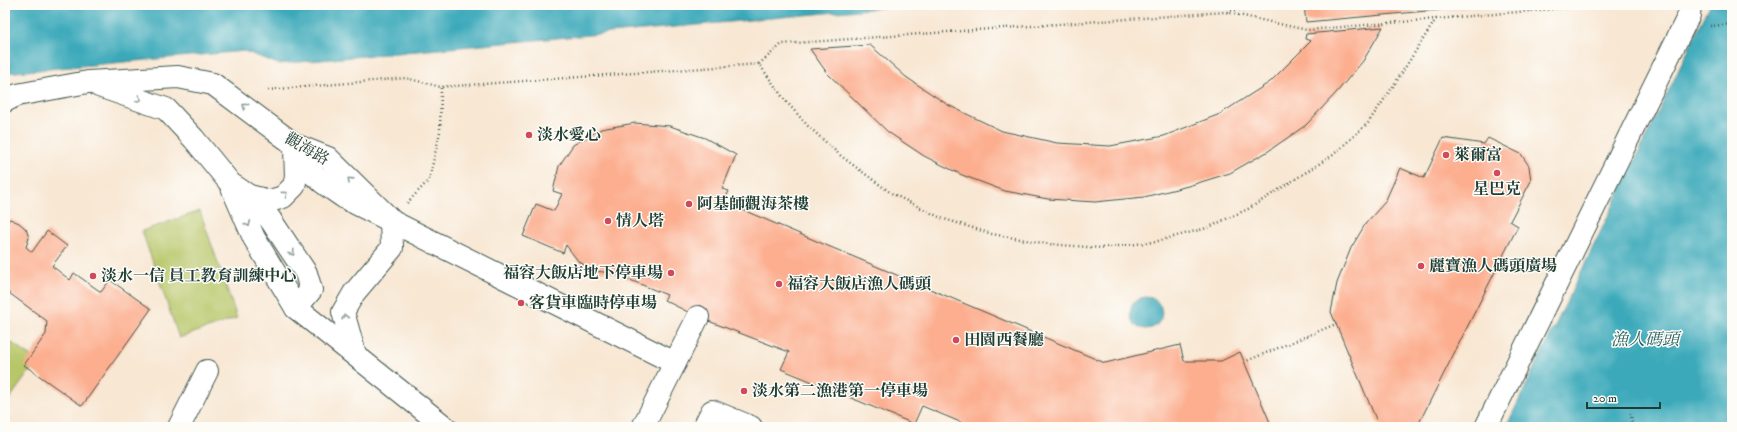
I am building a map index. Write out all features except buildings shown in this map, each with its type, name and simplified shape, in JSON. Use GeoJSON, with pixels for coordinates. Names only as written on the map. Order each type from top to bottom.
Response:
{"type":"FeatureCollection","features":[{"type":"Feature","properties":{"kind":"street"},"geometry":{"type":"LineString","coordinates":[[1486,427],[1689,15],[1690,5]]}},
{"type":"Feature","properties":{"kind":"street","name":"觀海路"},"geometry":{"type":"LineString","coordinates":[[5,100],[17,95],[88,82],[178,77],[213,84],[295,145]]}},
{"type":"Feature","properties":{"kind":"street","name":"觀海路"},"geometry":{"type":"LineString","coordinates":[[88,82],[166,109],[194,139],[230,183],[254,238],[296,308],[445,427]]}},
{"type":"Feature","properties":{"kind":"street"},"geometry":{"type":"LineString","coordinates":[[249,196],[270,201],[283,197],[294,186],[296,177],[295,145]]}},
{"type":"Feature","properties":{"kind":"street"},"geometry":{"type":"LineString","coordinates":[[295,145],[298,154],[314,177],[345,198],[675,363]]}},
{"type":"Feature","properties":{"kind":"street"},"geometry":{"type":"LineString","coordinates":[[230,183],[249,196],[270,219],[306,273],[311,290],[296,308]]}},
{"type":"Feature","properties":{"kind":"street"},"geometry":{"type":"LineString","coordinates":[[355,354],[343,312],[354,293],[392,248],[391,220]]}},
{"type":"Feature","properties":{"kind":"street"},"geometry":{"type":"LineString","coordinates":[[643,427],[698,317]]}},
{"type":"Feature","properties":{"kind":"street"},"geometry":{"type":"LineString","coordinates":[[179,427],[207,371]]}},
{"type":"Feature","properties":{"kind":"street"},"geometry":{"type":"LineString","coordinates":[[704,427],[712,411],[751,427]]}},
{"type":"Feature","properties":{"kind":"path"},"geometry":{"type":"LineString","coordinates":[[268,90],[406,78],[441,87],[759,64],[782,44],[1225,12],[1280,5]]}},
{"type":"Feature","properties":{"kind":"path"},"geometry":{"type":"LineString","coordinates":[[1225,12],[1307,30],[1600,5]]}},
{"type":"Feature","properties":{"kind":"path"},"geometry":{"type":"LineString","coordinates":[[759,64],[784,99],[808,126],[841,156],[891,193],[941,218],[992,234],[1048,244],[1101,248],[1154,242],[1207,228],[1250,208],[1327,159],[1368,123],[1436,19]]}},
{"type":"Feature","properties":{"kind":"path"},"geometry":{"type":"LineString","coordinates":[[1706,27],[1732,24]]}},
{"type":"Feature","properties":{"kind":"path"},"geometry":{"type":"LineString","coordinates":[[391,220],[429,180],[440,132],[441,87]]}},
{"type":"Feature","properties":{"kind":"path"},"geometry":{"type":"LineString","coordinates":[[1244,362],[1336,324]]}},
{"type":"Feature","properties":{"kind":"path"},"geometry":{"type":"LineString","coordinates":[[1631,413],[1632,427]]}},
{"type":"Feature","properties":{"kind":"green space"},"geometry":{"type":"Polygon","coordinates":[[[200,211],[237,318],[179,338],[142,231],[200,211]]]}},
{"type":"Feature","properties":{"kind":"green space"},"geometry":{"type":"Polygon","coordinates":[[[5,338],[37,361],[5,405],[5,338]]]}},
{"type":"Feature","properties":{"kind":"water"},"geometry":{"type":"Polygon","coordinates":[[[5,5],[912,5],[278,64],[244,51],[5,73],[5,5]]]}},
{"type":"Feature","properties":{"kind":"water","name":"漁人碼頭"},"geometry":{"type":"Polygon","coordinates":[[[1710,5],[1732,5],[1732,427],[1506,427],[1710,5]]]}},
{"type":"Feature","properties":{"kind":"water"},"geometry":{"type":"Polygon","coordinates":[[[1143,297],[1149,297],[1159,304],[1162,313],[1161,319],[1155,326],[1149,329],[1143,329],[1133,322],[1130,316],[1130,310],[1137,300],[1143,297]]]}},
{"type":"Feature","properties":{"kind":"place","name":"淡水愛心"},"geometry":{"type":"Point","coordinates":[529,135]}},
{"type":"Feature","properties":{"kind":"place","name":"萊爾富"},"geometry":{"type":"Point","coordinates":[1446,155]}},
{"type":"Feature","properties":{"kind":"place","name":"星巴克"},"geometry":{"type":"Point","coordinates":[1497,173]}},
{"type":"Feature","properties":{"kind":"place","name":"阿基師觀海茶樓"},"geometry":{"type":"Point","coordinates":[689,204]}},
{"type":"Feature","properties":{"kind":"place","name":"情人塔"},"geometry":{"type":"Point","coordinates":[608,221]}},
{"type":"Feature","properties":{"kind":"place","name":"麗寶漁人碼頭廣場"},"geometry":{"type":"Point","coordinates":[1421,266]}},
{"type":"Feature","properties":{"kind":"place","name":"福容大飯店地下停車場"},"geometry":{"type":"Point","coordinates":[671,273]}},
{"type":"Feature","properties":{"kind":"place","name":"淡水一信 員工教育訓練中心"},"geometry":{"type":"Point","coordinates":[93,276]}},
{"type":"Feature","properties":{"kind":"place","name":"福容大飯店漁人碼頭"},"geometry":{"type":"Point","coordinates":[779,284]}},
{"type":"Feature","properties":{"kind":"place","name":"客貨車臨時停車場"},"geometry":{"type":"Point","coordinates":[521,303]}},
{"type":"Feature","properties":{"kind":"place","name":"田園西餐廳"},"geometry":{"type":"Point","coordinates":[956,340]}},
{"type":"Feature","properties":{"kind":"place","name":"淡水第二漁港第一停車場"},"geometry":{"type":"Point","coordinates":[744,391]}}]}
